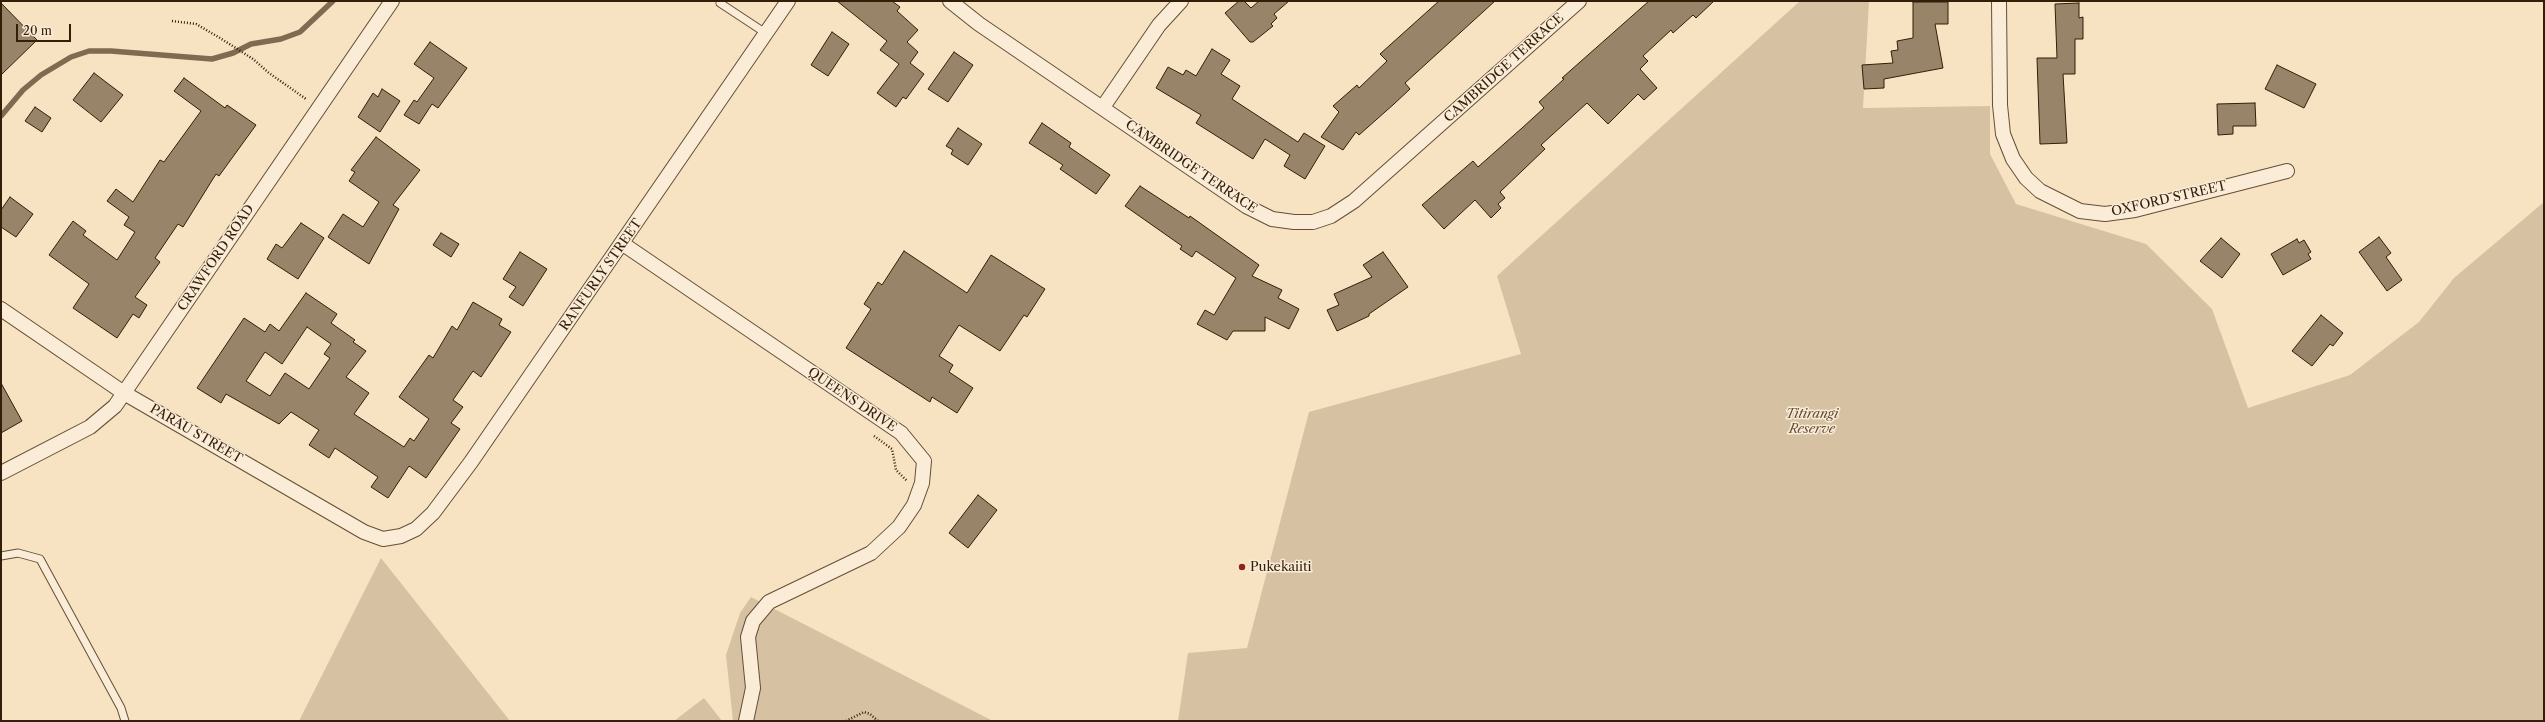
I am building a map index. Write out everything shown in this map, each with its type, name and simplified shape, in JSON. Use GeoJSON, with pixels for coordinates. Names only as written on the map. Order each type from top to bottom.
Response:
{"type":"FeatureCollection","features":[{"type":"Feature","properties":{"kind":"street","name":"CRAWFORD ROAD"},"geometry":{"type":"LineString","coordinates":[[1,473],[90,427],[104,417],[124,393],[392,1]]}},
{"type":"Feature","properties":{"kind":"street","name":"RANFURLY STREET"},"geometry":{"type":"LineString","coordinates":[[401,536],[416,529],[433,513],[623,244],[764,32],[788,1]]}},
{"type":"Feature","properties":{"kind":"street","name":"CAMBRIDGE TERRACE"},"geometry":{"type":"LineString","coordinates":[[950,1],[979,24],[1103,107],[1246,206],[1272,219],[1294,222],[1313,222],[1331,216],[1354,201],[1579,1]]}},
{"type":"Feature","properties":{"kind":"street"},"geometry":{"type":"LineString","coordinates":[[1103,107],[1159,25],[1180,1]]}},
{"type":"Feature","properties":{"kind":"street","name":"OXFORD STREET"},"geometry":{"type":"LineString","coordinates":[[1999,1],[2000,105],[2003,134],[2014,159],[2026,178],[2040,191],[2080,210],[2105,214],[2135,210],[2287,172]]}},
{"type":"Feature","properties":{"kind":"street","name":"QUEENS DRIVE"},"geometry":{"type":"LineString","coordinates":[[623,244],[901,433],[924,461],[922,483],[914,505],[899,527],[871,553],[769,602],[753,621],[748,637],[754,688],[746,721]]}},
{"type":"Feature","properties":{"kind":"street","name":"PARAU STREET"},"geometry":{"type":"LineString","coordinates":[[1,309],[124,393],[364,532],[383,539],[401,536]]}},
{"type":"Feature","properties":{"kind":"lane"},"geometry":{"type":"LineString","coordinates":[[720,3],[764,32]]}},
{"type":"Feature","properties":{"kind":"lane"},"geometry":{"type":"LineString","coordinates":[[1,556],[18,553],[40,559],[121,708],[124,721]]}},
{"type":"Feature","properties":{"kind":"path"},"geometry":{"type":"LineString","coordinates":[[172,21],[196,24],[253,59],[269,73],[308,100]]}},
{"type":"Feature","properties":{"kind":"path"},"geometry":{"type":"LineString","coordinates":[[872,435],[892,449],[896,470],[911,483]]}},
{"type":"Feature","properties":{"kind":"path"},"geometry":{"type":"LineString","coordinates":[[846,721],[864,712],[870,714],[878,721]]}},
{"type":"Feature","properties":{"kind":"green space","name":"Titirangi Reserve"},"geometry":{"type":"Polygon","coordinates":[[[1800,1],[1869,1],[1863,108],[1990,106],[1990,154],[2016,204],[2146,244],[2212,309],[2248,408],[2350,375],[2419,322],[2454,278],[2544,202],[2544,721],[1178,721],[1188,653],[1247,648],[1309,412],[1521,354],[1497,276],[1800,1]]]}},
{"type":"Feature","properties":{"kind":"green space"},"geometry":{"type":"Polygon","coordinates":[[[381,558],[510,721],[299,721],[381,558]]]}},
{"type":"Feature","properties":{"kind":"green space"},"geometry":{"type":"Polygon","coordinates":[[[751,597],[993,721],[733,721],[726,655],[740,613],[751,597]]]}},
{"type":"Feature","properties":{"kind":"green space"},"geometry":{"type":"Polygon","coordinates":[[[704,698],[722,721],[674,721],[704,698]]]}},
{"type":"Feature","properties":{"kind":"building"},"geometry":{"type":"Polygon","coordinates":[[[837,1],[892,1],[900,7],[897,11],[918,30],[907,42],[918,52],[910,63],[924,74],[906,99],[903,97],[896,107],[877,93],[899,64],[880,50],[887,41],[837,1]]]}},
{"type":"Feature","properties":{"kind":"building"},"geometry":{"type":"Polygon","coordinates":[[[1239,1],[1244,1],[1251,8],[1259,1],[1289,1],[1274,14],[1277,18],[1271,24],[1273,26],[1253,42],[1250,42],[1225,13],[1239,1]]]}},
{"type":"Feature","properties":{"kind":"building"},"geometry":{"type":"Polygon","coordinates":[[[1439,1],[1495,1],[1405,83],[1410,89],[1359,135],[1356,132],[1343,150],[1321,137],[1339,112],[1333,106],[1357,85],[1359,88],[1387,61],[1380,54],[1439,1]]]}},
{"type":"Feature","properties":{"kind":"building"},"geometry":{"type":"Polygon","coordinates":[[[1649,1],[1714,1],[1696,18],[1693,15],[1673,33],[1671,30],[1643,56],[1648,61],[1640,69],[1657,88],[1644,100],[1638,94],[1608,124],[1587,103],[1541,145],[1545,149],[1500,192],[1505,198],[1498,204],[1501,208],[1491,218],[1475,200],[1444,229],[1422,205],[1473,161],[1478,167],[1522,128],[1544,108],[1539,102],[1564,79],[1562,78],[1649,1]]]}},
{"type":"Feature","properties":{"kind":"building"},"geometry":{"type":"Polygon","coordinates":[[[1913,2],[1948,2],[1948,24],[1935,24],[1943,68],[1884,79],[1884,88],[1864,89],[1862,65],[1893,63],[1891,51],[1898,50],[1897,41],[1913,38],[1913,2]]]}},
{"type":"Feature","properties":{"kind":"building"},"geometry":{"type":"Polygon","coordinates":[[[1,3],[37,40],[1,75],[1,3]]]}},
{"type":"Feature","properties":{"kind":"building"},"geometry":{"type":"Polygon","coordinates":[[[2079,3],[2079,18],[2083,17],[2083,39],[2075,39],[2075,74],[2063,74],[2067,143],[2040,144],[2037,58],[2057,58],[2055,4],[2079,3]]]}},
{"type":"Feature","properties":{"kind":"building"},"geometry":{"type":"Polygon","coordinates":[[[832,32],[849,44],[828,76],[811,65],[832,32]]]}},
{"type":"Feature","properties":{"kind":"building"},"geometry":{"type":"Polygon","coordinates":[[[430,42],[467,68],[438,108],[432,104],[419,124],[404,115],[414,100],[417,102],[434,78],[414,64],[430,42]]]}},
{"type":"Feature","properties":{"kind":"building"},"geometry":{"type":"Polygon","coordinates":[[[1212,49],[1230,60],[1221,74],[1240,86],[1232,99],[1298,142],[1304,133],[1325,146],[1305,179],[1284,166],[1290,155],[1265,139],[1253,159],[1196,123],[1201,115],[1156,88],[1168,67],[1183,75],[1186,70],[1196,76],[1212,49]]]}},
{"type":"Feature","properties":{"kind":"building"},"geometry":{"type":"Polygon","coordinates":[[[954,52],[973,65],[948,102],[928,89],[954,52]]]}},
{"type":"Feature","properties":{"kind":"building"},"geometry":{"type":"Polygon","coordinates":[[[2277,65],[2316,84],[2304,108],[2265,89],[2277,65]]]}},
{"type":"Feature","properties":{"kind":"building"},"geometry":{"type":"Polygon","coordinates":[[[94,73],[123,95],[101,122],[73,100],[94,73]]]}},
{"type":"Feature","properties":{"kind":"building"},"geometry":{"type":"Polygon","coordinates":[[[184,78],[225,108],[227,105],[256,125],[219,176],[216,174],[183,227],[178,224],[155,258],[160,262],[135,297],[147,305],[139,318],[133,314],[117,338],[73,308],[89,284],[49,255],[73,221],[86,231],[83,235],[117,260],[135,232],[124,225],[129,217],[107,201],[116,189],[133,202],[160,160],[164,162],[201,111],[174,91],[184,78]]]}},
{"type":"Feature","properties":{"kind":"building"},"geometry":{"type":"Polygon","coordinates":[[[382,89],[400,101],[380,132],[358,117],[373,93],[378,97],[382,89]]]}},
{"type":"Feature","properties":{"kind":"building"},"geometry":{"type":"Polygon","coordinates":[[[2255,103],[2256,126],[2233,126],[2233,134],[2218,135],[2217,104],[2255,103]]]}},
{"type":"Feature","properties":{"kind":"building"},"geometry":{"type":"Polygon","coordinates":[[[35,107],[51,118],[42,132],[25,121],[35,107]]]}},
{"type":"Feature","properties":{"kind":"building"},"geometry":{"type":"Polygon","coordinates":[[[1042,123],[1071,143],[1069,147],[1110,175],[1096,194],[1060,169],[1063,165],[1029,143],[1042,123]]]}},
{"type":"Feature","properties":{"kind":"building"},"geometry":{"type":"Polygon","coordinates":[[[958,128],[982,144],[968,165],[951,154],[953,150],[946,146],[958,128]]]}},
{"type":"Feature","properties":{"kind":"building"},"geometry":{"type":"Polygon","coordinates":[[[376,137],[420,170],[393,205],[399,209],[369,264],[328,237],[343,214],[363,227],[379,202],[349,181],[355,172],[351,170],[376,137]]]}},
{"type":"Feature","properties":{"kind":"building"},"geometry":{"type":"Polygon","coordinates":[[[1140,186],[1189,218],[1190,216],[1259,265],[1252,276],[1282,290],[1278,298],[1299,309],[1289,329],[1265,317],[1265,331],[1233,331],[1227,340],[1197,324],[1205,310],[1214,315],[1236,278],[1196,251],[1192,257],[1180,249],[1182,246],[1125,206],[1140,186]]]}},
{"type":"Feature","properties":{"kind":"building"},"geometry":{"type":"Polygon","coordinates":[[[10,197],[33,214],[16,237],[1,227],[1,210],[10,197]]]}},
{"type":"Feature","properties":{"kind":"building"},"geometry":{"type":"Polygon","coordinates":[[[301,223],[324,238],[298,279],[267,259],[276,244],[282,248],[301,223]]]}},
{"type":"Feature","properties":{"kind":"building"},"geometry":{"type":"Polygon","coordinates":[[[441,233],[459,244],[451,257],[433,245],[441,233]]]}},
{"type":"Feature","properties":{"kind":"building"},"geometry":{"type":"Polygon","coordinates":[[[2379,237],[2391,253],[2386,257],[2402,280],[2387,291],[2359,252],[2379,237]]]}},
{"type":"Feature","properties":{"kind":"building"},"geometry":{"type":"Polygon","coordinates":[[[2221,238],[2240,254],[2222,278],[2200,261],[2221,238]]]}},
{"type":"Feature","properties":{"kind":"building"},"geometry":{"type":"Polygon","coordinates":[[[2297,239],[2299,243],[2304,240],[2311,252],[2308,254],[2311,259],[2283,275],[2271,254],[2297,239]]]}},
{"type":"Feature","properties":{"kind":"building"},"geometry":{"type":"Polygon","coordinates":[[[904,251],[967,293],[991,255],[1045,289],[1027,317],[1024,315],[1000,351],[959,325],[939,356],[953,365],[949,372],[973,388],[957,413],[932,397],[930,402],[846,348],[871,309],[864,304],[878,282],[882,285],[904,251]]]}},
{"type":"Feature","properties":{"kind":"building"},"geometry":{"type":"Polygon","coordinates":[[[520,252],[547,269],[523,306],[509,297],[516,287],[503,279],[520,252]]]}},
{"type":"Feature","properties":{"kind":"building"},"geometry":{"type":"Polygon","coordinates":[[[1383,252],[1408,287],[1369,314],[1369,316],[1337,331],[1327,310],[1339,305],[1334,294],[1372,277],[1363,265],[1383,252]]]}},
{"type":"Feature","properties":{"kind":"building"},"geometry":{"type":"Polygon","coordinates":[[[306,293],[337,314],[331,323],[355,340],[353,342],[366,351],[346,377],[369,393],[354,414],[404,447],[410,438],[414,441],[429,419],[399,397],[429,355],[433,358],[452,326],[457,330],[473,302],[502,319],[499,325],[511,332],[481,377],[473,371],[453,400],[463,407],[451,423],[460,429],[426,478],[409,466],[388,498],[371,487],[378,477],[335,448],[329,458],[309,445],[319,430],[291,412],[279,424],[226,394],[221,403],[197,388],[244,318],[265,332],[270,324],[279,331],[306,293]],[[307,327],[282,364],[265,352],[246,381],[270,396],[285,373],[309,389],[330,358],[324,354],[331,344],[307,327]]]}},
{"type":"Feature","properties":{"kind":"building"},"geometry":{"type":"Polygon","coordinates":[[[2321,315],[2343,333],[2333,346],[2330,344],[2312,366],[2292,351],[2321,315]]]}},
{"type":"Feature","properties":{"kind":"building"},"geometry":{"type":"Polygon","coordinates":[[[1,383],[22,421],[1,433],[1,383]]]}},
{"type":"Feature","properties":{"kind":"building"},"geometry":{"type":"Polygon","coordinates":[[[978,495],[997,510],[968,548],[949,533],[978,495]]]}},
{"type":"Feature","properties":{"kind":"waterway"},"geometry":{"type":"LineString","coordinates":[[1,116],[23,90],[41,75],[71,57],[89,51],[111,51],[212,59],[233,53],[251,44],[281,39],[300,32],[333,1]]}},
{"type":"Feature","properties":{"kind":"place","name":"Pukekaiiti"},"geometry":{"type":"Point","coordinates":[1242,567]}}]}
